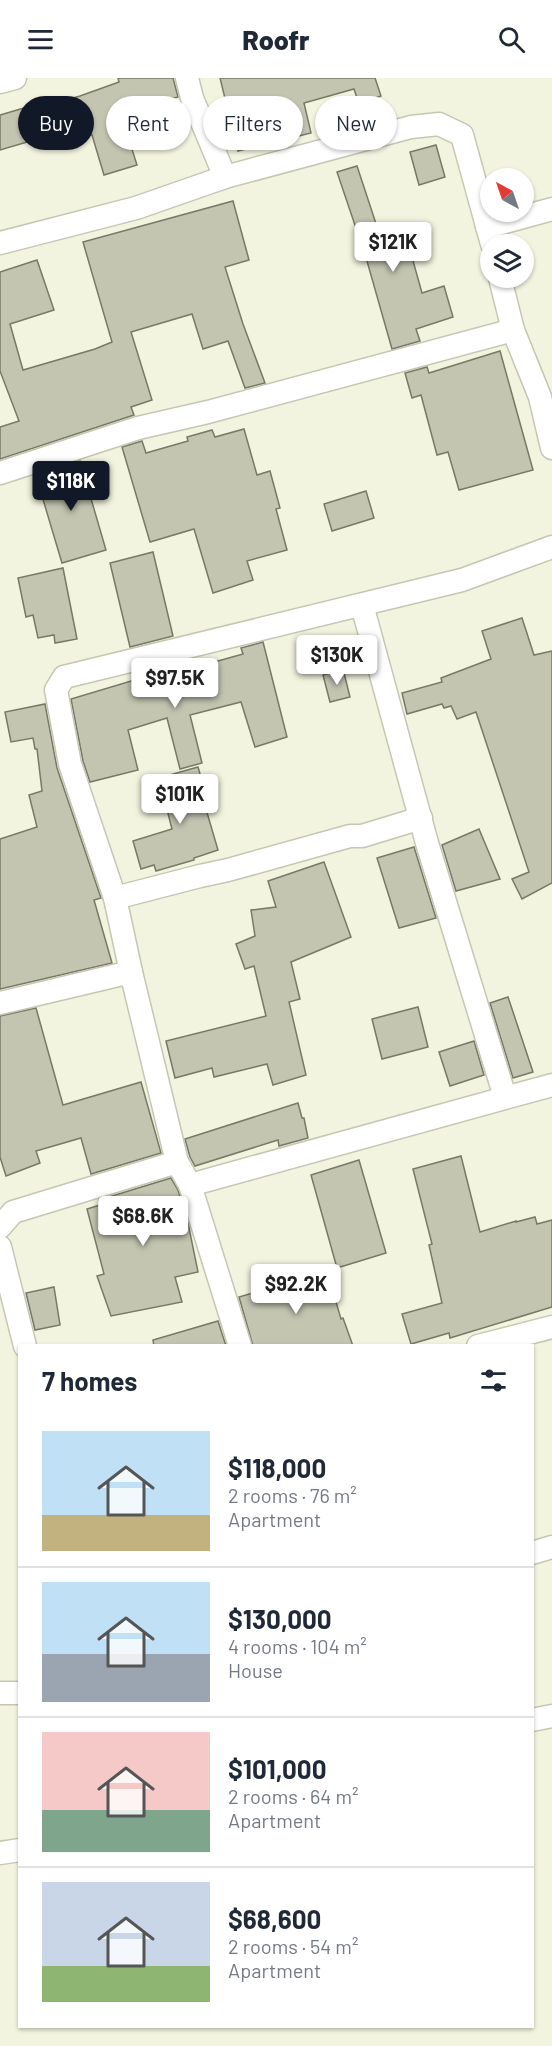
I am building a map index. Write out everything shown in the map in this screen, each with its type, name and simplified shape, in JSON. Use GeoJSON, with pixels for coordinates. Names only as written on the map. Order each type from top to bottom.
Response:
{"type":"FeatureCollection","features":[{"type":"Feature","properties":{"kind":"street"},"geometry":{"type":"LineString","coordinates":[[0,82],[15,78]]}},
{"type":"Feature","properties":{"kind":"street"},"geometry":{"type":"LineString","coordinates":[[187,78],[192,98],[225,177]]}},
{"type":"Feature","properties":{"kind":"street"},"geometry":{"type":"LineString","coordinates":[[0,243],[136,208],[225,177],[411,127],[439,124],[462,135],[489,234]]}},
{"type":"Feature","properties":{"kind":"street"},"geometry":{"type":"LineString","coordinates":[[495,234],[552,209]]}},
{"type":"Feature","properties":{"kind":"street"},"geometry":{"type":"LineString","coordinates":[[502,288],[513,330],[546,396],[552,448]]}},
{"type":"Feature","properties":{"kind":"street"},"geometry":{"type":"LineString","coordinates":[[0,473],[138,428],[208,412],[513,330]]}},
{"type":"Feature","properties":{"kind":"street"},"geometry":{"type":"LineString","coordinates":[[239,1344],[190,1185],[177,1162],[115,898],[70,764],[56,690],[64,677],[462,580],[552,547]]}},
{"type":"Feature","properties":{"kind":"street"},"geometry":{"type":"LineString","coordinates":[[363,604],[421,818],[505,1097]]}},
{"type":"Feature","properties":{"kind":"street"},"geometry":{"type":"LineString","coordinates":[[115,898],[350,836],[362,836],[421,818]]}},
{"type":"Feature","properties":{"kind":"street"},"geometry":{"type":"LineString","coordinates":[[0,1003],[131,972]]}},
{"type":"Feature","properties":{"kind":"street"},"geometry":{"type":"LineString","coordinates":[[190,1185],[552,1085]]}},
{"type":"Feature","properties":{"kind":"street"},"geometry":{"type":"LineString","coordinates":[[0,1227],[13,1212],[177,1162]]}},
{"type":"Feature","properties":{"kind":"street"},"geometry":{"type":"LineString","coordinates":[[0,1247],[25,1344]]}},
{"type":"Feature","properties":{"kind":"street"},"geometry":{"type":"LineString","coordinates":[[486,1344],[552,1328]]}},
{"type":"Feature","properties":{"kind":"street"},"geometry":{"type":"LineString","coordinates":[[534,1552],[552,1547]]}},
{"type":"Feature","properties":{"kind":"street"},"geometry":{"type":"LineString","coordinates":[[0,1693],[18,1693]]}},
{"type":"Feature","properties":{"kind":"street"},"geometry":{"type":"LineString","coordinates":[[534,1720],[552,1716]]}},
{"type":"Feature","properties":{"kind":"street"},"geometry":{"type":"LineString","coordinates":[[0,1853],[18,1850]]}},
{"type":"Feature","properties":{"kind":"building"},"geometry":{"type":"Polygon","coordinates":[[[118,78],[173,78],[178,96],[106,96],[106,150],[132,150],[137,165],[104,175],[94,142],[94,96],[80,96],[119,82],[118,78]]]}},
{"type":"Feature","properties":{"kind":"building"},"geometry":{"type":"Polygon","coordinates":[[[220,78],[375,78],[381,96],[356,96],[354,89],[329,96],[315,96],[315,100],[304,103],[311,133],[303,135],[303,96],[224,96],[220,78]]]}},
{"type":"Feature","properties":{"kind":"building"},"geometry":{"type":"Polygon","coordinates":[[[18,110],[18,145],[0,150],[0,115],[18,110]]]}},
{"type":"Feature","properties":{"kind":"building"},"geometry":{"type":"Polygon","coordinates":[[[436,145],[445,177],[419,185],[410,152],[436,145]]]}},
{"type":"Feature","properties":{"kind":"building"},"geometry":{"type":"Polygon","coordinates":[[[357,166],[387,257],[410,250],[422,293],[444,286],[453,317],[416,329],[420,341],[392,349],[361,240],[337,172],[357,166]]]}},
{"type":"Feature","properties":{"kind":"building"},"geometry":{"type":"Polygon","coordinates":[[[233,201],[249,260],[225,267],[265,383],[245,388],[228,341],[203,349],[192,314],[131,332],[152,400],[131,407],[134,415],[0,459],[0,427],[19,421],[0,371],[0,272],[37,260],[54,310],[10,324],[23,370],[95,349],[112,342],[83,242],[233,201]]]}},
{"type":"Feature","properties":{"kind":"building"},"geometry":{"type":"Polygon","coordinates":[[[500,351],[533,470],[459,490],[448,452],[437,455],[421,395],[412,398],[405,373],[427,367],[429,373],[500,351]]]}},
{"type":"Feature","properties":{"kind":"building"},"geometry":{"type":"Polygon","coordinates":[[[244,429],[257,475],[270,471],[280,508],[276,509],[287,550],[247,561],[253,580],[213,593],[194,529],[150,542],[122,447],[142,441],[146,453],[188,441],[187,437],[212,430],[215,437],[244,429]]]}},
{"type":"Feature","properties":{"kind":"building"},"geometry":{"type":"Polygon","coordinates":[[[80,461],[106,550],[62,563],[36,476],[80,461]]]}},
{"type":"Feature","properties":{"kind":"building"},"geometry":{"type":"Polygon","coordinates":[[[366,491],[374,518],[332,531],[324,504],[366,491]]]}},
{"type":"Feature","properties":{"kind":"building"},"geometry":{"type":"Polygon","coordinates":[[[153,552],[173,636],[130,647],[110,563],[153,552]]]}},
{"type":"Feature","properties":{"kind":"building"},"geometry":{"type":"Polygon","coordinates":[[[63,568],[77,639],[55,643],[54,635],[38,638],[33,615],[26,617],[18,578],[63,568]]]}},
{"type":"Feature","properties":{"kind":"building"},"geometry":{"type":"Polygon","coordinates":[[[522,618],[534,655],[552,651],[552,883],[522,899],[512,879],[529,872],[476,712],[457,719],[451,706],[444,708],[442,704],[407,714],[402,693],[442,682],[441,678],[491,659],[482,631],[522,618]]]}},
{"type":"Feature","properties":{"kind":"building"},"geometry":{"type":"Polygon","coordinates":[[[263,642],[287,737],[255,747],[241,702],[190,715],[202,763],[180,769],[167,718],[128,730],[138,770],[90,782],[83,761],[71,699],[138,679],[137,673],[180,663],[182,671],[243,654],[241,648],[263,642]]]}},
{"type":"Feature","properties":{"kind":"building"},"geometry":{"type":"Polygon","coordinates":[[[343,669],[350,697],[330,702],[323,675],[343,669]]]}},
{"type":"Feature","properties":{"kind":"building"},"geometry":{"type":"Polygon","coordinates":[[[45,704],[57,768],[101,898],[94,900],[112,963],[0,989],[0,839],[37,827],[29,795],[42,791],[37,749],[35,749],[33,738],[11,742],[5,712],[45,704]]]}},
{"type":"Feature","properties":{"kind":"building"},"geometry":{"type":"Polygon","coordinates":[[[198,767],[207,798],[203,799],[218,850],[156,871],[154,865],[141,869],[133,841],[172,829],[159,778],[198,767]]]}},
{"type":"Feature","properties":{"kind":"building"},"geometry":{"type":"Polygon","coordinates":[[[479,829],[500,879],[456,891],[442,845],[479,829]]]}},
{"type":"Feature","properties":{"kind":"building"},"geometry":{"type":"Polygon","coordinates":[[[414,847],[436,918],[399,928],[377,858],[414,847]]]}},
{"type":"Feature","properties":{"kind":"building"},"geometry":{"type":"Polygon","coordinates":[[[324,862],[351,937],[291,962],[300,999],[289,1002],[306,1075],[273,1085],[267,1064],[214,1077],[212,1068],[175,1078],[166,1041],[266,1016],[254,966],[245,969],[236,944],[255,936],[251,910],[276,907],[268,881],[324,862]]]}},
{"type":"Feature","properties":{"kind":"building"},"geometry":{"type":"Polygon","coordinates":[[[508,997],[533,1072],[513,1078],[490,1003],[508,997]]]}},
{"type":"Feature","properties":{"kind":"building"},"geometry":{"type":"Polygon","coordinates":[[[418,1007],[428,1047],[382,1059],[372,1019],[418,1007]]]}},
{"type":"Feature","properties":{"kind":"building"},"geometry":{"type":"Polygon","coordinates":[[[36,1008],[63,1105],[141,1082],[161,1153],[91,1174],[81,1138],[36,1151],[40,1163],[6,1176],[0,1157],[0,1016],[36,1008]]]}},
{"type":"Feature","properties":{"kind":"building"},"geometry":{"type":"Polygon","coordinates":[[[474,1041],[484,1075],[450,1086],[439,1052],[474,1041]]]}},
{"type":"Feature","properties":{"kind":"building"},"geometry":{"type":"Polygon","coordinates":[[[298,1103],[308,1138],[279,1146],[278,1140],[195,1166],[190,1157],[185,1139],[298,1103]]]}},
{"type":"Feature","properties":{"kind":"building"},"geometry":{"type":"Polygon","coordinates":[[[461,1156],[480,1232],[535,1217],[537,1224],[552,1220],[552,1307],[450,1338],[449,1333],[411,1344],[402,1314],[442,1303],[429,1245],[432,1244],[413,1169],[461,1156]]]}},
{"type":"Feature","properties":{"kind":"building"},"geometry":{"type":"Polygon","coordinates":[[[359,1160],[386,1253],[337,1268],[311,1175],[359,1160]]]}},
{"type":"Feature","properties":{"kind":"building"},"geometry":{"type":"Polygon","coordinates":[[[171,1178],[178,1190],[188,1223],[198,1272],[175,1277],[182,1302],[111,1316],[97,1276],[104,1274],[87,1209],[100,1205],[99,1200],[171,1178]]]}},
{"type":"Feature","properties":{"kind":"building"},"geometry":{"type":"Polygon","coordinates":[[[327,1271],[341,1319],[343,1318],[352,1344],[252,1344],[239,1297],[327,1271]]]}},
{"type":"Feature","properties":{"kind":"building"},"geometry":{"type":"Polygon","coordinates":[[[54,1287],[60,1325],[35,1330],[26,1293],[54,1287]]]}},
{"type":"Feature","properties":{"kind":"building"},"geometry":{"type":"Polygon","coordinates":[[[218,1321],[225,1344],[154,1344],[153,1340],[218,1321]]]}}]}
